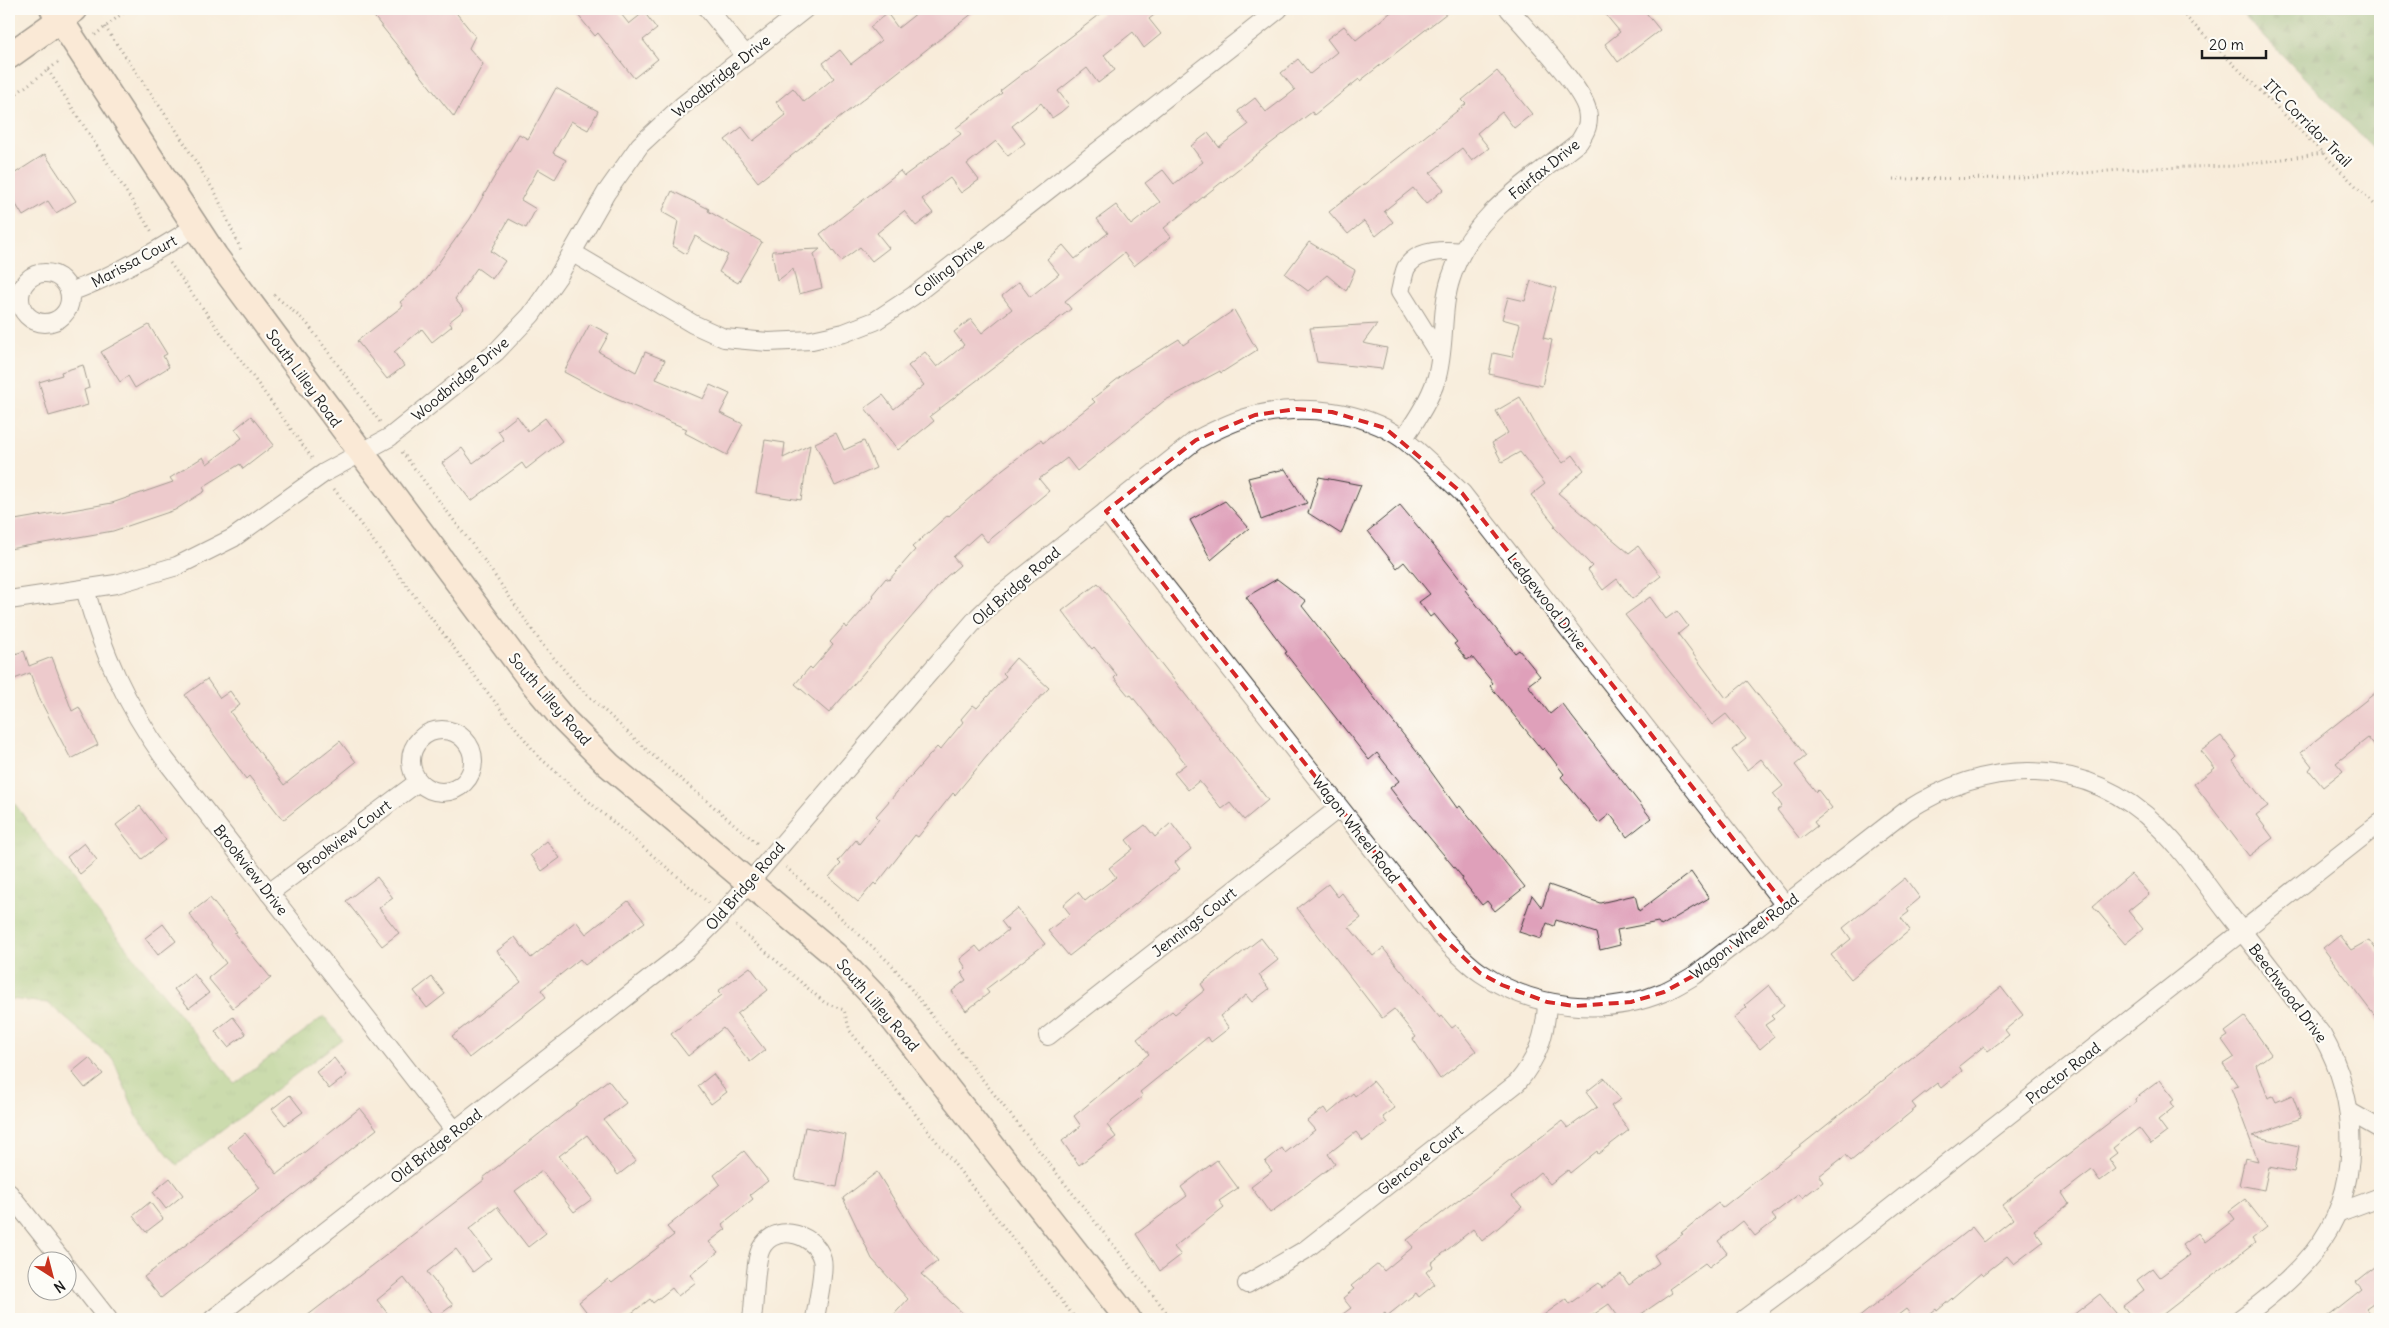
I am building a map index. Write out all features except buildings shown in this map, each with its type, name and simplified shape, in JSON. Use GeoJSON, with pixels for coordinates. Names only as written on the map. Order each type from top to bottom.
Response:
{"type":"FeatureCollection","features":[{"type":"Feature","properties":{"kind":"street"},"geometry":{"type":"LineString","coordinates":[[708,9],[746,56]]}},
{"type":"Feature","properties":{"kind":"street","name":"Woodbridge Drive"},"geometry":{"type":"LineString","coordinates":[[9,600],[116,584],[177,566],[233,538],[324,473],[390,437],[496,352],[530,316],[572,253],[606,193],[640,145],[683,105],[805,9]]}},
{"type":"Feature","properties":{"kind":"street","name":"Colling Drive"},"geometry":{"type":"LineString","coordinates":[[572,253],[693,324],[724,338],[789,342],[812,340],[844,333],[880,318],[913,296],[1279,9]]}},
{"type":"Feature","properties":{"kind":"street","name":"Fairfax Drive"},"geometry":{"type":"LineString","coordinates":[[1403,439],[1430,394],[1436,378],[1440,356],[1443,312],[1451,278],[1462,252],[1489,215],[1579,142],[1588,128],[1588,112],[1580,92],[1509,9]]}},
{"type":"Feature","properties":{"kind":"street"},"geometry":{"type":"LineString","coordinates":[[9,56],[62,13]]}},
{"type":"Feature","properties":{"kind":"street","name":"South Lilley Road"},"geometry":{"type":"LineString","coordinates":[[62,13],[214,256],[533,683],[564,720],[610,765],[834,954],[877,999],[1128,1319]]}},
{"type":"Feature","properties":{"kind":"street","name":"Marissa Court"},"geometry":{"type":"LineString","coordinates":[[70,292],[99,282],[162,248],[196,226]]}},
{"type":"Feature","properties":{"kind":"street"},"geometry":{"type":"LineString","coordinates":[[1440,356],[1400,292],[1407,267],[1421,255],[1444,250],[1462,252]]}},
{"type":"Feature","properties":{"kind":"street","name":"Ledgewood Drive"},"geometry":{"type":"LineString","coordinates":[[1241,419],[1275,411],[1296,409],[1332,412],[1352,416],[1386,428],[1403,439],[1462,493],[1784,905]]}},
{"type":"Feature","properties":{"kind":"street","name":"Old Bridge Road"},"geometry":{"type":"LineString","coordinates":[[213,1319],[688,948],[720,918],[978,618],[1036,565],[1196,440],[1241,419]]}},
{"type":"Feature","properties":{"kind":"street","name":"Wagon Wheel Road"},"geometry":{"type":"LineString","coordinates":[[1106,511],[1441,936],[1480,973],[1502,986],[1547,1002],[1575,1006],[1603,1006],[1631,1002],[1664,992],[1694,975],[1906,811],[1928,797],[1981,776],[2008,772],[2035,771],[2062,775],[2094,784],[2119,797],[2143,813],[2173,842],[2242,932]]}},
{"type":"Feature","properties":{"kind":"street","name":"Brookview Drive"},"geometry":{"type":"LineString","coordinates":[[86,589],[107,659],[140,724],[164,758],[455,1131]]}},
{"type":"Feature","properties":{"kind":"street","name":"Brookview Court"},"geometry":{"type":"LineString","coordinates":[[269,893],[418,782]]}},
{"type":"Feature","properties":{"kind":"street","name":"Jennings Court"},"geometry":{"type":"LineString","coordinates":[[1048,1036],[1339,808]]}},
{"type":"Feature","properties":{"kind":"street","name":"Proctor Road"},"geometry":{"type":"LineString","coordinates":[[1744,1319],[1824,1260],[2380,823]]}},
{"type":"Feature","properties":{"kind":"street","name":"Beechwood Drive"},"geometry":{"type":"LineString","coordinates":[[2240,1319],[2296,1272],[2314,1252],[2337,1212],[2346,1185],[2351,1158],[2350,1112],[2345,1086],[2333,1053],[2322,1035],[2242,932]]}},
{"type":"Feature","properties":{"kind":"street","name":"Glencove Court"},"geometry":{"type":"LineString","coordinates":[[1247,1284],[1305,1250],[1517,1084],[1530,1068],[1542,1045],[1546,1025],[1547,1002]]}},
{"type":"Feature","properties":{"kind":"street"},"geometry":{"type":"LineString","coordinates":[[2350,1112],[2380,1129]]}},
{"type":"Feature","properties":{"kind":"street"},"geometry":{"type":"LineString","coordinates":[[9,1193],[54,1250]]}},
{"type":"Feature","properties":{"kind":"street"},"geometry":{"type":"LineString","coordinates":[[2337,1212],[2380,1198]]}},
{"type":"Feature","properties":{"kind":"street"},"geometry":{"type":"LineString","coordinates":[[752,1319],[759,1254],[772,1238],[794,1233],[805,1236],[814,1243],[822,1261],[815,1319]]}},
{"type":"Feature","properties":{"kind":"street"},"geometry":{"type":"LineString","coordinates":[[78,1281],[108,1319]]}},
{"type":"Feature","properties":{"kind":"path","name":"ITC Corridor Trail"},"geometry":{"type":"LineString","coordinates":[[2178,9],[2380,210]]}},
{"type":"Feature","properties":{"kind":"path"},"geometry":{"type":"LineString","coordinates":[[105,27],[176,130],[216,194],[241,250],[246,257]]}},
{"type":"Feature","properties":{"kind":"path"},"geometry":{"type":"LineString","coordinates":[[48,70],[154,236]]}},
{"type":"Feature","properties":{"kind":"path"},"geometry":{"type":"LineString","coordinates":[[1893,179],[2022,178],[2146,168],[2235,166],[2323,153]]}},
{"type":"Feature","properties":{"kind":"path"},"geometry":{"type":"LineString","coordinates":[[171,264],[315,462]]}},
{"type":"Feature","properties":{"kind":"path"},"geometry":{"type":"LineString","coordinates":[[273,294],[306,322],[384,426]]}},
{"type":"Feature","properties":{"kind":"path"},"geometry":{"type":"LineString","coordinates":[[400,450],[484,560],[542,644],[577,685],[664,765],[763,848]]}},
{"type":"Feature","properties":{"kind":"path"},"geometry":{"type":"LineString","coordinates":[[331,484],[484,688],[538,756],[714,907]]}},
{"type":"Feature","properties":{"kind":"path"},"geometry":{"type":"LineString","coordinates":[[783,865],[892,965],[1172,1319]]}},
{"type":"Feature","properties":{"kind":"path"},"geometry":{"type":"LineString","coordinates":[[735,926],[825,1003],[844,1010],[850,1031],[1076,1319]]}},
{"type":"Feature","properties":{"kind":"highlighted area"},"geometry":{"type":"Polygon","coordinates":[[[1296,409],[1332,412],[1385,428],[1462,493],[1785,905],[1695,975],[1664,992],[1631,1002],[1575,1006],[1547,1002],[1502,985],[1480,973],[1441,936],[1106,511],[1196,440],[1255,415],[1296,409]]]}},
{"type":"Feature","properties":{"kind":"green space"},"geometry":{"type":"Polygon","coordinates":[[[2237,9],[2380,9],[2380,155],[2237,9]]]}},
{"type":"Feature","properties":{"kind":"green space"},"geometry":{"type":"Polygon","coordinates":[[[9,796],[55,858],[235,1084],[324,1016],[342,1039],[177,1165],[138,1119],[113,1059],[48,1003],[9,999],[9,796]]]}}]}
